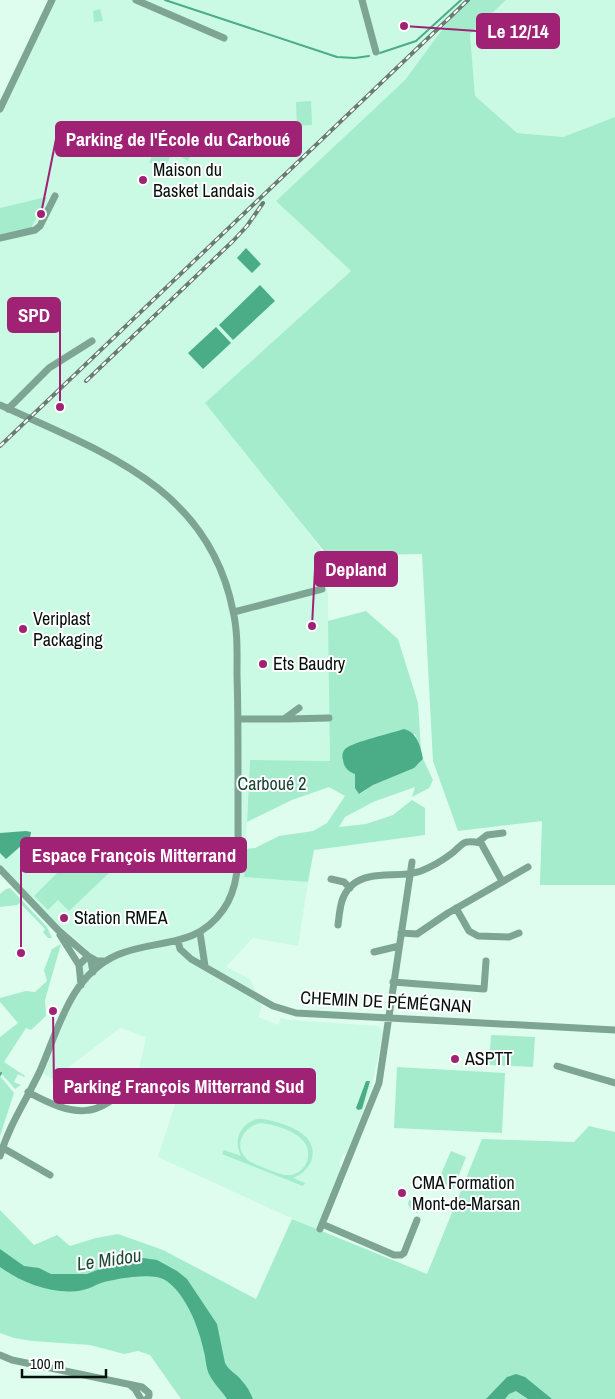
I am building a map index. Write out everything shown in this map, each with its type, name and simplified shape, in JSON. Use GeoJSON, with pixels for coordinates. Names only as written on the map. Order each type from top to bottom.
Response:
{"type":"FeatureCollection","features":[{"type":"Feature","properties":{"kind":"street"},"geometry":{"type":"LineString","coordinates":[[0,109],[52,0]]}},
{"type":"Feature","properties":{"kind":"street"},"geometry":{"type":"LineString","coordinates":[[136,0],[224,38]]}},
{"type":"Feature","properties":{"kind":"street"},"geometry":{"type":"LineString","coordinates":[[362,0],[376,52]]}},
{"type":"Feature","properties":{"kind":"street"},"geometry":{"type":"LineString","coordinates":[[0,238],[35,230],[40,226],[55,196]]}},
{"type":"Feature","properties":{"kind":"street"},"geometry":{"type":"LineString","coordinates":[[8,409],[49,368],[92,341]]}},
{"type":"Feature","properties":{"kind":"street"},"geometry":{"type":"LineString","coordinates":[[0,406],[110,458],[150,482],[168,496],[200,530],[222,570],[234,612],[237,648],[238,719],[236,876],[230,899],[212,925],[200,933],[178,941],[130,951],[107,961],[81,985],[68,1004],[39,1073],[13,1121],[0,1156]]}},
{"type":"Feature","properties":{"kind":"street"},"geometry":{"type":"LineString","coordinates":[[234,612],[322,589]]}},
{"type":"Feature","properties":{"kind":"street"},"geometry":{"type":"LineString","coordinates":[[284,718],[299,708]]}},
{"type":"Feature","properties":{"kind":"street"},"geometry":{"type":"LineString","coordinates":[[238,719],[329,718]]}},
{"type":"Feature","properties":{"kind":"street"},"geometry":{"type":"LineString","coordinates":[[478,842],[487,835],[503,833]]}},
{"type":"Feature","properties":{"kind":"street"},"geometry":{"type":"LineString","coordinates":[[338,925],[342,898],[352,885],[368,878],[422,871],[453,853],[461,843],[472,841],[481,843],[502,881]]}},
{"type":"Feature","properties":{"kind":"street"},"geometry":{"type":"LineString","coordinates":[[412,862],[379,1083],[321,1226],[394,1254],[402,1255],[417,1220]]}},
{"type":"Feature","properties":{"kind":"street"},"geometry":{"type":"LineString","coordinates":[[401,933],[417,934],[456,908],[528,867]]}},
{"type":"Feature","properties":{"kind":"street"},"geometry":{"type":"LineString","coordinates":[[0,869],[58,930],[88,956],[97,961],[107,961]]}},
{"type":"Feature","properties":{"kind":"street"},"geometry":{"type":"LineString","coordinates":[[331,878],[344,882],[350,888]]}},
{"type":"Feature","properties":{"kind":"street"},"geometry":{"type":"LineString","coordinates":[[456,908],[469,931],[478,936],[509,937],[519,933]]}},
{"type":"Feature","properties":{"kind":"street"},"geometry":{"type":"LineString","coordinates":[[58,930],[79,965],[85,970],[93,972]]}},
{"type":"Feature","properties":{"kind":"street"},"geometry":{"type":"LineString","coordinates":[[200,933],[205,966]]}},
{"type":"Feature","properties":{"kind":"street","name":"CHEMIN DE PÉMÉGNAN"},"geometry":{"type":"LineString","coordinates":[[178,941],[180,949],[205,966],[273,1006],[296,1013],[615,1030]]}},
{"type":"Feature","properties":{"kind":"street"},"geometry":{"type":"LineString","coordinates":[[374,952],[387,944],[399,946]]}},
{"type":"Feature","properties":{"kind":"street"},"geometry":{"type":"LineString","coordinates":[[79,965],[88,956]]}},
{"type":"Feature","properties":{"kind":"street"},"geometry":{"type":"LineString","coordinates":[[88,956],[93,972]]}},
{"type":"Feature","properties":{"kind":"street"},"geometry":{"type":"LineString","coordinates":[[393,982],[484,992],[486,961]]}},
{"type":"Feature","properties":{"kind":"street"},"geometry":{"type":"LineString","coordinates":[[79,965],[81,985]]}},
{"type":"Feature","properties":{"kind":"street"},"geometry":{"type":"LineString","coordinates":[[557,1066],[615,1083]]}},
{"type":"Feature","properties":{"kind":"street"},"geometry":{"type":"LineString","coordinates":[[28,1092],[51,1104],[73,1111],[92,1111],[107,1104],[122,1092],[133,1079]]}},
{"type":"Feature","properties":{"kind":"street"},"geometry":{"type":"LineString","coordinates":[[3,1148],[50,1175]]}},
{"type":"Feature","properties":{"kind":"street"},"geometry":{"type":"LineString","coordinates":[[0,1356],[146,1389],[149,1393],[146,1399]]}},
{"type":"Feature","properties":{"kind":"street"},"geometry":{"type":"LineString","coordinates":[[128,1384],[136,1389],[142,1399]]}},
{"type":"Feature","properties":{"kind":"shaded area"},"geometry":{"type":"Polygon","coordinates":[[[44,0],[464,0],[405,80],[276,201],[351,271],[207,404],[293,511],[321,550],[328,596],[330,761],[250,760],[244,876],[308,882],[298,946],[253,938],[226,967],[250,979],[262,1007],[258,1017],[278,1025],[281,1018],[378,1026],[383,1032],[372,1085],[365,1106],[347,1153],[343,1154],[340,1161],[341,1168],[317,1230],[158,1157],[176,1101],[136,1083],[146,1037],[120,1028],[53,1079],[44,1074],[87,949],[0,873],[0,101],[50,2],[44,0]]]}},
{"type":"Feature","properties":{"kind":"shaded area"},"geometry":{"type":"Polygon","coordinates":[[[506,0],[615,0],[615,117],[563,137],[517,133],[475,96],[470,34],[506,0]]]}},
{"type":"Feature","properties":{"kind":"shaded area"},"geometry":{"type":"Polygon","coordinates":[[[246,248],[261,264],[252,273],[237,258],[246,248]]]}},
{"type":"Feature","properties":{"kind":"shaded area"},"geometry":{"type":"Polygon","coordinates":[[[260,285],[275,301],[233,340],[219,325],[260,285]]]}},
{"type":"Feature","properties":{"kind":"shaded area"},"geometry":{"type":"Polygon","coordinates":[[[216,327],[231,343],[203,369],[188,353],[216,327]]]}},
{"type":"Feature","properties":{"kind":"shaded area"},"geometry":{"type":"Polygon","coordinates":[[[404,729],[415,737],[420,745],[423,759],[414,768],[373,785],[359,794],[355,788],[355,774],[344,765],[342,754],[345,749],[349,746],[404,729]]]}},
{"type":"Feature","properties":{"kind":"shaded area"},"geometry":{"type":"Polygon","coordinates":[[[31,832],[30,838],[6,859],[0,853],[0,833],[31,832]]]}},
{"type":"Feature","properties":{"kind":"shaded area"},"geometry":{"type":"Polygon","coordinates":[[[366,1081],[370,1081],[362,1109],[358,1110],[356,1108],[366,1081]]]}},
{"type":"Feature","properties":{"kind":"shaded area"},"geometry":{"type":"Polygon","coordinates":[[[0,1249],[24,1266],[39,1268],[51,1274],[87,1274],[120,1261],[143,1258],[157,1260],[177,1271],[187,1279],[217,1324],[225,1363],[245,1385],[253,1399],[227,1399],[215,1384],[208,1372],[200,1337],[192,1315],[180,1294],[165,1280],[142,1276],[101,1283],[83,1290],[50,1290],[18,1278],[0,1267],[0,1249]]]}},
{"type":"Feature","properties":{"kind":"shaded area"},"geometry":{"type":"Polygon","coordinates":[[[516,1374],[525,1377],[552,1399],[528,1399],[516,1391],[509,1394],[505,1399],[486,1399],[507,1377],[516,1374]]]}},
{"type":"Feature","properties":{"kind":"green space"},"geometry":{"type":"Polygon","coordinates":[[[464,0],[506,0],[470,34],[475,96],[517,133],[563,137],[615,117],[615,885],[540,885],[542,821],[458,831],[433,761],[422,554],[328,556],[205,403],[351,271],[276,201],[405,80],[464,0]]]}},
{"type":"Feature","properties":{"kind":"green space"},"geometry":{"type":"Polygon","coordinates":[[[100,9],[103,21],[94,22],[93,11],[100,9]]]}},
{"type":"Feature","properties":{"kind":"green space"},"geometry":{"type":"Polygon","coordinates":[[[311,101],[312,125],[297,126],[296,102],[311,101]]]}},
{"type":"Feature","properties":{"kind":"green space"},"geometry":{"type":"Polygon","coordinates":[[[187,128],[201,136],[188,161],[173,153],[187,128]]]}},
{"type":"Feature","properties":{"kind":"green space"},"geometry":{"type":"Polygon","coordinates":[[[162,136],[177,144],[164,169],[149,162],[162,136]]]}},
{"type":"Feature","properties":{"kind":"green space"},"geometry":{"type":"Polygon","coordinates":[[[46,197],[31,228],[0,235],[0,208],[46,197]]]}},
{"type":"Feature","properties":{"kind":"green space","name":"Carboué 2"},"geometry":{"type":"Polygon","coordinates":[[[366,611],[398,639],[418,703],[421,750],[415,734],[346,748],[343,756],[344,763],[348,770],[355,774],[360,794],[373,785],[419,764],[423,759],[433,780],[429,788],[412,797],[415,787],[373,802],[345,817],[339,827],[366,824],[393,815],[412,800],[425,808],[425,835],[314,850],[308,882],[244,877],[245,849],[255,848],[279,836],[313,831],[327,823],[345,796],[329,787],[292,800],[247,822],[250,760],[330,761],[328,621],[366,611]]]}},
{"type":"Feature","properties":{"kind":"green space"},"geometry":{"type":"Polygon","coordinates":[[[100,863],[110,872],[69,911],[58,900],[48,910],[34,896],[62,868],[81,873],[100,863]]]}},
{"type":"Feature","properties":{"kind":"green space"},"geometry":{"type":"Polygon","coordinates":[[[10,888],[47,927],[52,938],[48,938],[43,932],[45,929],[20,903],[0,907],[0,894],[10,888]]]}},
{"type":"Feature","properties":{"kind":"green space"},"geometry":{"type":"Polygon","coordinates":[[[61,944],[45,1000],[46,1016],[31,1030],[26,1028],[4,1062],[25,1076],[18,1074],[14,1082],[21,1085],[15,1089],[0,1072],[0,1037],[18,1023],[0,1002],[0,998],[26,991],[35,992],[47,981],[44,970],[52,949],[61,944]]]}},
{"type":"Feature","properties":{"kind":"green space"},"geometry":{"type":"Polygon","coordinates":[[[491,1035],[535,1037],[533,1067],[489,1065],[491,1035]]]}},
{"type":"Feature","properties":{"kind":"green space"},"geometry":{"type":"Polygon","coordinates":[[[397,1067],[505,1073],[502,1133],[394,1128],[397,1067]]]}},
{"type":"Feature","properties":{"kind":"green space"},"geometry":{"type":"Polygon","coordinates":[[[0,1076],[14,1093],[0,1136],[0,1076]]]}},
{"type":"Feature","properties":{"kind":"green space"},"geometry":{"type":"Polygon","coordinates":[[[263,1119],[276,1122],[291,1127],[307,1138],[313,1150],[311,1162],[304,1171],[293,1178],[305,1183],[303,1186],[222,1154],[224,1150],[241,1156],[238,1139],[242,1129],[251,1121],[263,1119]],[[266,1124],[254,1125],[244,1133],[240,1144],[244,1156],[252,1163],[277,1173],[292,1175],[297,1173],[302,1169],[307,1160],[308,1154],[305,1143],[291,1132],[266,1124]]]}},
{"type":"Feature","properties":{"kind":"green space"},"geometry":{"type":"Polygon","coordinates":[[[589,1126],[615,1132],[615,1399],[181,1399],[150,1355],[138,1351],[124,1354],[90,1345],[32,1341],[0,1333],[0,1210],[34,1245],[57,1235],[70,1246],[118,1234],[163,1250],[256,1299],[292,1219],[427,1274],[482,1139],[574,1142],[589,1126]]]}},
{"type":"Feature","properties":{"kind":"green space"},"geometry":{"type":"Polygon","coordinates":[[[451,1151],[466,1157],[454,1188],[438,1181],[451,1151]]]}},
{"type":"Feature","properties":{"kind":"green space"},"geometry":{"type":"Polygon","coordinates":[[[421,1199],[423,1204],[417,1213],[410,1208],[409,1200],[414,1202],[421,1199]]]}},
{"type":"Feature","properties":{"kind":"waterway"},"geometry":{"type":"LineString","coordinates":[[165,0],[337,57],[355,58],[369,56]]}},
{"type":"Feature","properties":{"kind":"waterway"},"geometry":{"type":"LineString","coordinates":[[380,53],[416,41],[461,0]]}},
{"type":"Feature","properties":{"kind":"railway"},"geometry":{"type":"LineString","coordinates":[[0,446],[468,0]]}},
{"type":"Feature","properties":{"kind":"railway"},"geometry":{"type":"LineString","coordinates":[[86,381],[233,241],[247,226],[263,203]]}},
{"type":"Feature","properties":{"kind":"place","name":"Le 12/14"},"geometry":{"type":"Point","coordinates":[404,26]}},
{"type":"Feature","properties":{"kind":"place","name":"Maison du Basket Landais"},"geometry":{"type":"Point","coordinates":[143,180]}},
{"type":"Feature","properties":{"kind":"place","name":"Parking de l'École du Carboué"},"geometry":{"type":"Point","coordinates":[41,214]}},
{"type":"Feature","properties":{"kind":"place","name":"SPD"},"geometry":{"type":"Point","coordinates":[60,407]}},
{"type":"Feature","properties":{"kind":"place","name":"Depland"},"geometry":{"type":"Point","coordinates":[312,626]}},
{"type":"Feature","properties":{"kind":"place","name":"Veriplast Packaging"},"geometry":{"type":"Point","coordinates":[23,629]}},
{"type":"Feature","properties":{"kind":"place","name":"Ets Baudry"},"geometry":{"type":"Point","coordinates":[263,664]}},
{"type":"Feature","properties":{"kind":"place","name":"Station RMEA"},"geometry":{"type":"Point","coordinates":[64,918]}},
{"type":"Feature","properties":{"kind":"place","name":"Espace François Mitterrand"},"geometry":{"type":"Point","coordinates":[21,953]}},
{"type":"Feature","properties":{"kind":"place","name":"Parking François Mitterrand Sud"},"geometry":{"type":"Point","coordinates":[53,1011]}},
{"type":"Feature","properties":{"kind":"place","name":"ASPTT"},"geometry":{"type":"Point","coordinates":[455,1059]}},
{"type":"Feature","properties":{"kind":"place","name":"CMA Formation Mont-de-Marsan"},"geometry":{"type":"Point","coordinates":[402,1193]}},
{"type":"Feature","properties":{"kind":"water label","name":"Le Midou"},"geometry":{"type":"Point","coordinates":[109,1259]}}]}
